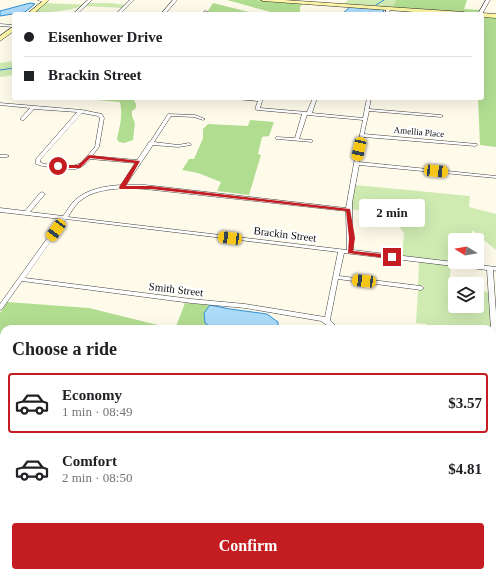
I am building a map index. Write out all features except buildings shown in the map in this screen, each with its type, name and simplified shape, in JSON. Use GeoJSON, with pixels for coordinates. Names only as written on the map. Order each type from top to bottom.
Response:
{"type":"FeatureCollection","features":[{"type":"Feature","properties":{"kind":"street"},"geometry":{"type":"LineString","coordinates":[[40,0],[47,0]]}},
{"type":"Feature","properties":{"kind":"street"},"geometry":{"type":"LineString","coordinates":[[32,12],[47,0]]}},
{"type":"Feature","properties":{"kind":"street"},"geometry":{"type":"LineString","coordinates":[[77,12],[90,0]]}},
{"type":"Feature","properties":{"kind":"street"},"geometry":{"type":"LineString","coordinates":[[120,12],[132,0]]}},
{"type":"Feature","properties":{"kind":"street"},"geometry":{"type":"LineString","coordinates":[[165,12],[175,0]]}},
{"type":"Feature","properties":{"kind":"street"},"geometry":{"type":"LineString","coordinates":[[263,0],[408,12]]}},
{"type":"Feature","properties":{"kind":"street"},"geometry":{"type":"LineString","coordinates":[[482,12],[488,0]]}},
{"type":"Feature","properties":{"kind":"street"},"geometry":{"type":"LineString","coordinates":[[484,15],[496,16]]}},
{"type":"Feature","properties":{"kind":"street"},"geometry":{"type":"LineString","coordinates":[[0,25],[12,27]]}},
{"type":"Feature","properties":{"kind":"street"},"geometry":{"type":"LineString","coordinates":[[0,39],[12,29]]}},
{"type":"Feature","properties":{"kind":"street"},"geometry":{"type":"LineString","coordinates":[[260,100],[256,109],[365,119]]}},
{"type":"Feature","properties":{"kind":"street"},"geometry":{"type":"LineString","coordinates":[[297,140],[314,100]]}},
{"type":"Feature","properties":{"kind":"street"},"geometry":{"type":"LineString","coordinates":[[350,252],[352,238],[348,210],[369,100]]}},
{"type":"Feature","properties":{"kind":"street"},"geometry":{"type":"LineString","coordinates":[[0,104],[80,112],[100,115],[102,118],[97,147],[83,164],[74,168],[43,165],[38,163],[38,160],[80,112]]}},
{"type":"Feature","properties":{"kind":"street"},"geometry":{"type":"LineString","coordinates":[[22,119],[33,107]]}},
{"type":"Feature","properties":{"kind":"street"},"geometry":{"type":"LineString","coordinates":[[367,110],[441,116]]}},
{"type":"Feature","properties":{"kind":"street"},"geometry":{"type":"LineString","coordinates":[[122,187],[150,143],[170,116],[195,116],[203,119]]}},
{"type":"Feature","properties":{"kind":"street","name":"Amellia Place"},"geometry":{"type":"LineString","coordinates":[[362,135],[475,145]]}},
{"type":"Feature","properties":{"kind":"street"},"geometry":{"type":"LineString","coordinates":[[278,138],[310,141]]}},
{"type":"Feature","properties":{"kind":"street"},"geometry":{"type":"LineString","coordinates":[[150,143],[178,146],[189,144]]}},
{"type":"Feature","properties":{"kind":"street"},"geometry":{"type":"LineString","coordinates":[[0,156],[7,156]]}},
{"type":"Feature","properties":{"kind":"street"},"geometry":{"type":"LineString","coordinates":[[89,157],[138,162]]}},
{"type":"Feature","properties":{"kind":"street"},"geometry":{"type":"LineString","coordinates":[[356,163],[496,177]]}},
{"type":"Feature","properties":{"kind":"street"},"geometry":{"type":"LineString","coordinates":[[0,308],[76,202],[95,192],[122,187],[151,187],[348,210]]}},
{"type":"Feature","properties":{"kind":"street"},"geometry":{"type":"LineString","coordinates":[[27,213],[42,194]]}},
{"type":"Feature","properties":{"kind":"street","name":"Brackin Street"},"geometry":{"type":"LineString","coordinates":[[0,210],[493,268]]}},
{"type":"Feature","properties":{"kind":"street"},"geometry":{"type":"LineString","coordinates":[[332,325],[327,321],[341,251]]}},
{"type":"Feature","properties":{"kind":"street"},"geometry":{"type":"LineString","coordinates":[[493,268],[494,325]]}},
{"type":"Feature","properties":{"kind":"street"},"geometry":{"type":"LineString","coordinates":[[336,277],[421,288]]}},
{"type":"Feature","properties":{"kind":"street","name":"Smith Street"},"geometry":{"type":"LineString","coordinates":[[21,279],[191,301],[245,306],[323,319],[327,321]]}},
{"type":"Feature","properties":{"kind":"green space"},"geometry":{"type":"Polygon","coordinates":[[[227,0],[303,3],[300,7],[300,12],[271,12],[227,0]]]}},
{"type":"Feature","properties":{"kind":"green space"},"geometry":{"type":"Polygon","coordinates":[[[348,0],[396,0],[392,9],[343,5],[348,0]]]}},
{"type":"Feature","properties":{"kind":"green space"},"geometry":{"type":"Polygon","coordinates":[[[396,0],[467,0],[464,9],[479,10],[478,12],[440,12],[392,9],[396,0]]]}},
{"type":"Feature","properties":{"kind":"green space"},"geometry":{"type":"Polygon","coordinates":[[[45,3],[84,4],[68,10],[34,12],[45,3]]]}},
{"type":"Feature","properties":{"kind":"green space"},"geometry":{"type":"Polygon","coordinates":[[[88,3],[112,3],[125,5],[122,8],[85,6],[88,3]]]}},
{"type":"Feature","properties":{"kind":"green space"},"geometry":{"type":"Polygon","coordinates":[[[213,3],[249,12],[207,12],[213,3]]]}},
{"type":"Feature","properties":{"kind":"green space"},"geometry":{"type":"Polygon","coordinates":[[[484,17],[496,18],[496,147],[480,145],[478,100],[484,100],[484,17]]]}},
{"type":"Feature","properties":{"kind":"green space"},"geometry":{"type":"Polygon","coordinates":[[[12,61],[12,75],[0,77],[0,63],[12,61]]]}},
{"type":"Feature","properties":{"kind":"green space"},"geometry":{"type":"Polygon","coordinates":[[[96,100],[134,100],[136,108],[132,111],[132,116],[135,123],[133,140],[124,143],[119,142],[117,139],[121,116],[120,102],[96,100]]]}},
{"type":"Feature","properties":{"kind":"green space"},"geometry":{"type":"Polygon","coordinates":[[[250,120],[274,122],[269,136],[262,137],[258,154],[261,155],[249,195],[217,191],[221,182],[198,173],[182,170],[189,159],[194,159],[203,138],[203,129],[208,124],[248,126],[250,120]]]}},
{"type":"Feature","properties":{"kind":"green space"},"geometry":{"type":"Polygon","coordinates":[[[355,185],[470,196],[469,207],[496,214],[496,250],[484,240],[484,233],[476,233],[472,230],[472,233],[448,233],[448,262],[402,257],[404,233],[390,215],[351,209],[355,185]]]}},
{"type":"Feature","properties":{"kind":"green space"},"geometry":{"type":"Polygon","coordinates":[[[419,261],[448,265],[448,269],[451,269],[450,277],[448,277],[448,313],[484,313],[484,292],[489,292],[491,325],[427,325],[416,323],[418,289],[424,289],[424,286],[418,286],[419,261]]]}},
{"type":"Feature","properties":{"kind":"green space"},"geometry":{"type":"Polygon","coordinates":[[[7,302],[89,308],[158,325],[0,325],[0,313],[7,302]]]}},
{"type":"Feature","properties":{"kind":"green space"},"geometry":{"type":"Polygon","coordinates":[[[185,303],[210,305],[204,313],[205,323],[208,325],[177,325],[185,303]]]}},
{"type":"Feature","properties":{"kind":"water"},"geometry":{"type":"Polygon","coordinates":[[[30,3],[35,4],[25,12],[12,12],[12,14],[0,16],[0,11],[30,3]]]}},
{"type":"Feature","properties":{"kind":"water"},"geometry":{"type":"Polygon","coordinates":[[[350,7],[384,9],[383,12],[344,12],[350,7]]]}},
{"type":"Feature","properties":{"kind":"water"},"geometry":{"type":"Polygon","coordinates":[[[210,305],[267,314],[278,322],[278,325],[208,325],[205,323],[204,313],[210,305]]]}},
{"type":"Feature","properties":{"kind":"waterway"},"geometry":{"type":"LineString","coordinates":[[376,5],[384,0]]}},
{"type":"Feature","properties":{"kind":"waterway"},"geometry":{"type":"LineString","coordinates":[[0,70],[12,68]]}},
{"type":"Feature","properties":{"kind":"route"},"geometry":{"type":"LineString","coordinates":[[58,166],[74,168],[80,167],[89,157],[138,162],[122,187],[151,187],[348,210],[352,238],[350,252],[392,257]]}}]}
